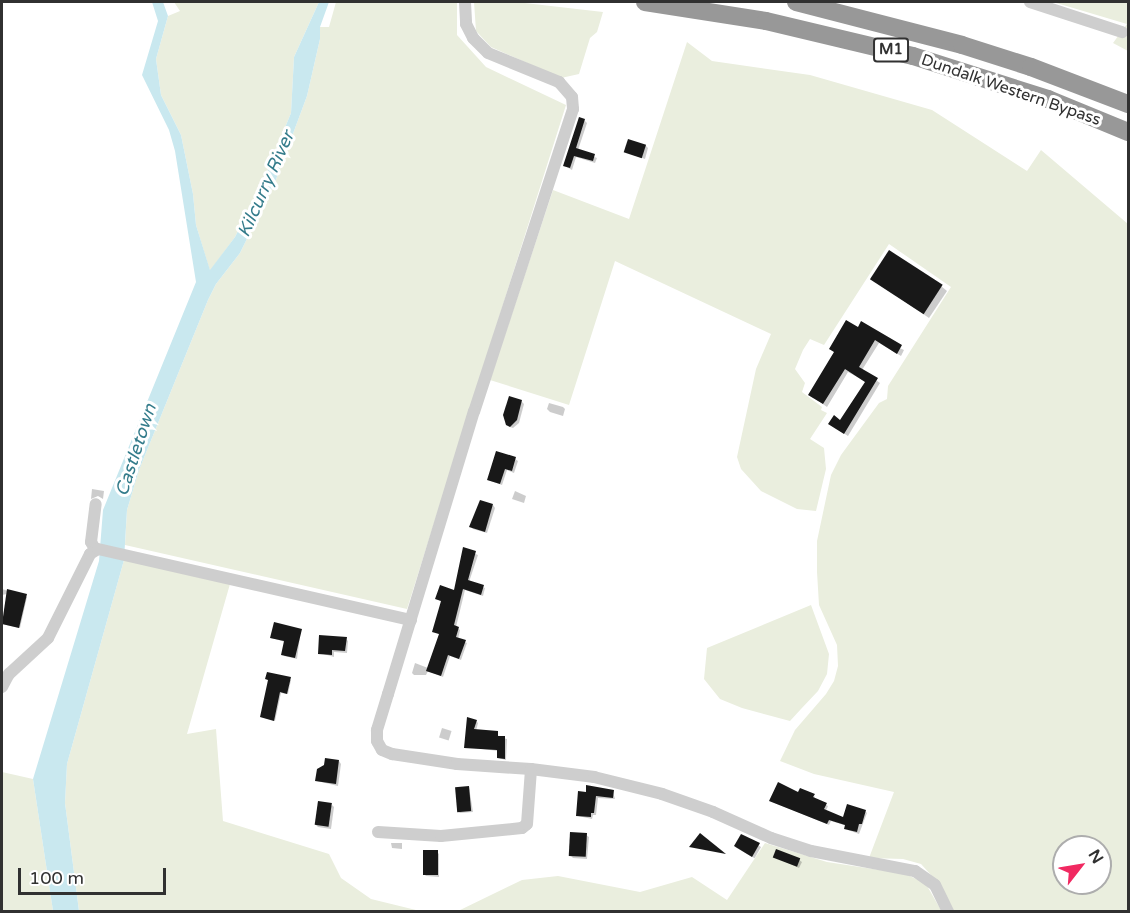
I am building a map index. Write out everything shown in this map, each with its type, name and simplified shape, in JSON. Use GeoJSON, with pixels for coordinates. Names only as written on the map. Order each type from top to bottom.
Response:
{"type":"FeatureCollection","features":[{"type":"Feature","properties":{"kind":"highway","name":"Dundalk Western Bypass"},"geometry":{"type":"LineString","coordinates":[[645,2],[766,21],[912,56],[1048,99],[1128,132]]}},
{"type":"Feature","properties":{"kind":"highway","name":"Dundalk Western Bypass"},"geometry":{"type":"LineString","coordinates":[[796,2],[962,45],[1128,104]]}},
{"type":"Feature","properties":{"kind":"street"},"geometry":{"type":"LineString","coordinates":[[465,2],[466,24],[473,38],[488,52],[559,82],[572,97],[573,109],[474,411],[377,730],[377,741],[382,750],[392,754],[457,764],[531,769],[594,777],[662,794],[713,812],[771,838],[811,851],[915,871],[935,885],[948,912]]}},
{"type":"Feature","properties":{"kind":"street"},"geometry":{"type":"LineString","coordinates":[[1030,2],[1105,30],[1122,33]]}},
{"type":"Feature","properties":{"kind":"street"},"geometry":{"type":"LineString","coordinates":[[96,504],[91,542],[96,549],[140,557],[411,620]]}},
{"type":"Feature","properties":{"kind":"street"},"geometry":{"type":"LineString","coordinates":[[2,687],[9,674],[48,638],[96,549]]}},
{"type":"Feature","properties":{"kind":"street"},"geometry":{"type":"LineString","coordinates":[[378,832],[441,836],[522,828],[527,824],[531,769]]}},
{"type":"Feature","properties":{"kind":"green space"},"geometry":{"type":"Polygon","coordinates":[[[174,2],[319,2],[294,57],[291,113],[263,181],[235,237],[210,271],[196,225],[193,194],[181,135],[161,95],[156,59],[168,16],[180,11],[174,2]]]}},
{"type":"Feature","properties":{"kind":"green space"},"geometry":{"type":"Polygon","coordinates":[[[336,2],[457,2],[457,35],[486,67],[566,105],[407,609],[125,545],[127,510],[139,470],[208,300],[216,284],[240,253],[275,182],[307,96],[320,39],[320,27],[329,27],[336,2]]]}},
{"type":"Feature","properties":{"kind":"green space"},"geometry":{"type":"Polygon","coordinates":[[[474,2],[516,2],[603,12],[597,32],[590,38],[579,74],[561,78],[491,47],[476,31],[474,2]]]}},
{"type":"Feature","properties":{"kind":"green space"},"geometry":{"type":"Polygon","coordinates":[[[1053,2],[1128,2],[1128,51],[1113,43],[1127,24],[1053,2]]]}},
{"type":"Feature","properties":{"kind":"green space"},"geometry":{"type":"Polygon","coordinates":[[[687,42],[712,61],[810,75],[932,110],[1027,171],[1041,150],[1128,224],[1128,911],[953,911],[941,886],[921,864],[903,859],[869,858],[894,792],[814,774],[780,761],[795,730],[826,694],[834,681],[838,666],[837,645],[819,605],[817,572],[817,541],[831,475],[841,455],[879,403],[887,399],[888,386],[951,287],[889,244],[824,345],[810,339],[795,369],[805,383],[802,392],[827,413],[810,439],[824,448],[826,469],[816,511],[797,509],[761,491],[741,469],[737,457],[756,369],[771,334],[615,261],[569,405],[490,380],[553,190],[629,219],[687,42]]]}},
{"type":"Feature","properties":{"kind":"green space"},"geometry":{"type":"Polygon","coordinates":[[[124,560],[230,584],[187,734],[216,729],[223,821],[329,854],[341,878],[371,899],[420,911],[79,911],[65,803],[67,764],[124,560]]]}},
{"type":"Feature","properties":{"kind":"green space"},"geometry":{"type":"Polygon","coordinates":[[[811,605],[829,654],[827,674],[818,691],[790,721],[742,708],[720,699],[704,679],[707,648],[811,605]]]}},
{"type":"Feature","properties":{"kind":"green space"},"geometry":{"type":"Polygon","coordinates":[[[2,772],[33,779],[53,911],[2,912],[2,772]]]}},
{"type":"Feature","properties":{"kind":"green space"},"geometry":{"type":"Polygon","coordinates":[[[765,843],[827,862],[906,874],[926,884],[942,912],[456,912],[522,880],[558,876],[640,892],[692,877],[727,900],[765,843]]]}},
{"type":"Feature","properties":{"kind":"water"},"geometry":{"type":"Polygon","coordinates":[[[152,2],[163,2],[168,16],[156,59],[161,95],[181,135],[193,194],[196,225],[210,270],[235,237],[263,181],[291,113],[294,57],[319,2],[329,2],[320,27],[320,39],[307,96],[275,182],[240,253],[216,284],[208,300],[139,470],[127,510],[124,560],[67,764],[65,803],[79,911],[53,911],[33,779],[99,561],[103,510],[196,282],[175,151],[169,130],[142,75],[158,21],[152,2]]]}},
{"type":"Feature","properties":{"kind":"building"},"geometry":{"type":"Polygon","coordinates":[[[579,117],[585,119],[576,148],[595,154],[593,161],[574,156],[570,168],[563,166],[579,117]]]}},
{"type":"Feature","properties":{"kind":"building"},"geometry":{"type":"Polygon","coordinates":[[[628,139],[646,145],[642,158],[624,152],[628,139]]]}},
{"type":"Feature","properties":{"kind":"building"},"geometry":{"type":"Polygon","coordinates":[[[889,250],[943,285],[924,314],[870,279],[889,250]]]}},
{"type":"Feature","properties":{"kind":"building"},"geometry":{"type":"Polygon","coordinates":[[[846,320],[858,327],[861,321],[902,345],[897,354],[875,340],[859,367],[878,378],[844,434],[828,424],[834,415],[840,420],[865,382],[845,369],[823,404],[808,395],[834,352],[829,349],[846,320]]]}},
{"type":"Feature","properties":{"kind":"building"},"geometry":{"type":"Polygon","coordinates":[[[509,396],[522,400],[517,420],[510,427],[506,425],[503,415],[509,396]]]}},
{"type":"Feature","properties":{"kind":"building"},"geometry":{"type":"Polygon","coordinates":[[[496,451],[516,457],[512,471],[505,469],[500,484],[487,480],[496,451]]]}},
{"type":"Feature","properties":{"kind":"building"},"geometry":{"type":"Polygon","coordinates":[[[480,500],[493,504],[485,532],[469,527],[480,500]]]}},
{"type":"Feature","properties":{"kind":"building"},"geometry":{"type":"Polygon","coordinates":[[[463,547],[476,551],[468,580],[484,585],[481,595],[463,589],[454,625],[459,627],[456,637],[466,640],[459,659],[448,655],[441,676],[426,671],[439,634],[432,632],[441,601],[435,599],[440,585],[454,590],[463,547]]]}},
{"type":"Feature","properties":{"kind":"building"},"geometry":{"type":"Polygon","coordinates":[[[7,589],[27,594],[19,628],[2,624],[7,589]]]}},
{"type":"Feature","properties":{"kind":"building"},"geometry":{"type":"Polygon","coordinates":[[[274,622],[302,629],[295,658],[281,655],[284,641],[270,638],[274,622]]]}},
{"type":"Feature","properties":{"kind":"building"},"geometry":{"type":"Polygon","coordinates":[[[319,635],[347,637],[345,651],[332,650],[332,655],[318,654],[319,635]]]}},
{"type":"Feature","properties":{"kind":"building"},"geometry":{"type":"Polygon","coordinates":[[[267,672],[291,677],[287,694],[280,692],[274,721],[260,717],[268,680],[265,679],[267,672]]]}},
{"type":"Feature","properties":{"kind":"building"},"geometry":{"type":"Polygon","coordinates":[[[467,717],[477,720],[474,729],[498,731],[498,736],[505,736],[505,759],[497,758],[497,750],[464,748],[467,717]]]}},
{"type":"Feature","properties":{"kind":"building"},"geometry":{"type":"Polygon","coordinates":[[[325,758],[339,760],[336,784],[315,781],[317,769],[324,765],[325,758]]]}},
{"type":"Feature","properties":{"kind":"building"},"geometry":{"type":"Polygon","coordinates":[[[778,782],[798,792],[800,788],[815,794],[813,797],[827,803],[824,809],[843,817],[847,804],[866,810],[862,824],[859,824],[857,832],[844,829],[845,825],[829,820],[827,824],[769,801],[778,782]]]}},
{"type":"Feature","properties":{"kind":"building"},"geometry":{"type":"Polygon","coordinates":[[[586,785],[614,790],[613,798],[596,796],[594,813],[591,813],[591,817],[576,816],[578,791],[586,792],[586,785]]]}},
{"type":"Feature","properties":{"kind":"building"},"geometry":{"type":"Polygon","coordinates":[[[469,786],[471,811],[457,812],[455,787],[469,786]]]}},
{"type":"Feature","properties":{"kind":"building"},"geometry":{"type":"Polygon","coordinates":[[[318,801],[332,803],[329,827],[315,825],[318,801]]]}},
{"type":"Feature","properties":{"kind":"building"},"geometry":{"type":"Polygon","coordinates":[[[570,832],[587,833],[586,857],[569,856],[570,832]]]}},
{"type":"Feature","properties":{"kind":"building"},"geometry":{"type":"Polygon","coordinates":[[[700,833],[726,854],[689,847],[700,833]]]}},
{"type":"Feature","properties":{"kind":"building"},"geometry":{"type":"Polygon","coordinates":[[[741,834],[760,843],[752,857],[734,846],[741,834]]]}},
{"type":"Feature","properties":{"kind":"building"},"geometry":{"type":"Polygon","coordinates":[[[776,849],[800,858],[797,867],[773,857],[776,849]]]}},
{"type":"Feature","properties":{"kind":"building"},"geometry":{"type":"Polygon","coordinates":[[[423,850],[438,850],[438,875],[423,875],[423,850]]]}},
{"type":"Feature","properties":{"kind":"water label","name":"Kilcurry River"},"geometry":{"type":"Point","coordinates":[266,184]}},
{"type":"Feature","properties":{"kind":"water label","name":"Castletown"},"geometry":{"type":"Point","coordinates":[136,450]}}]}
